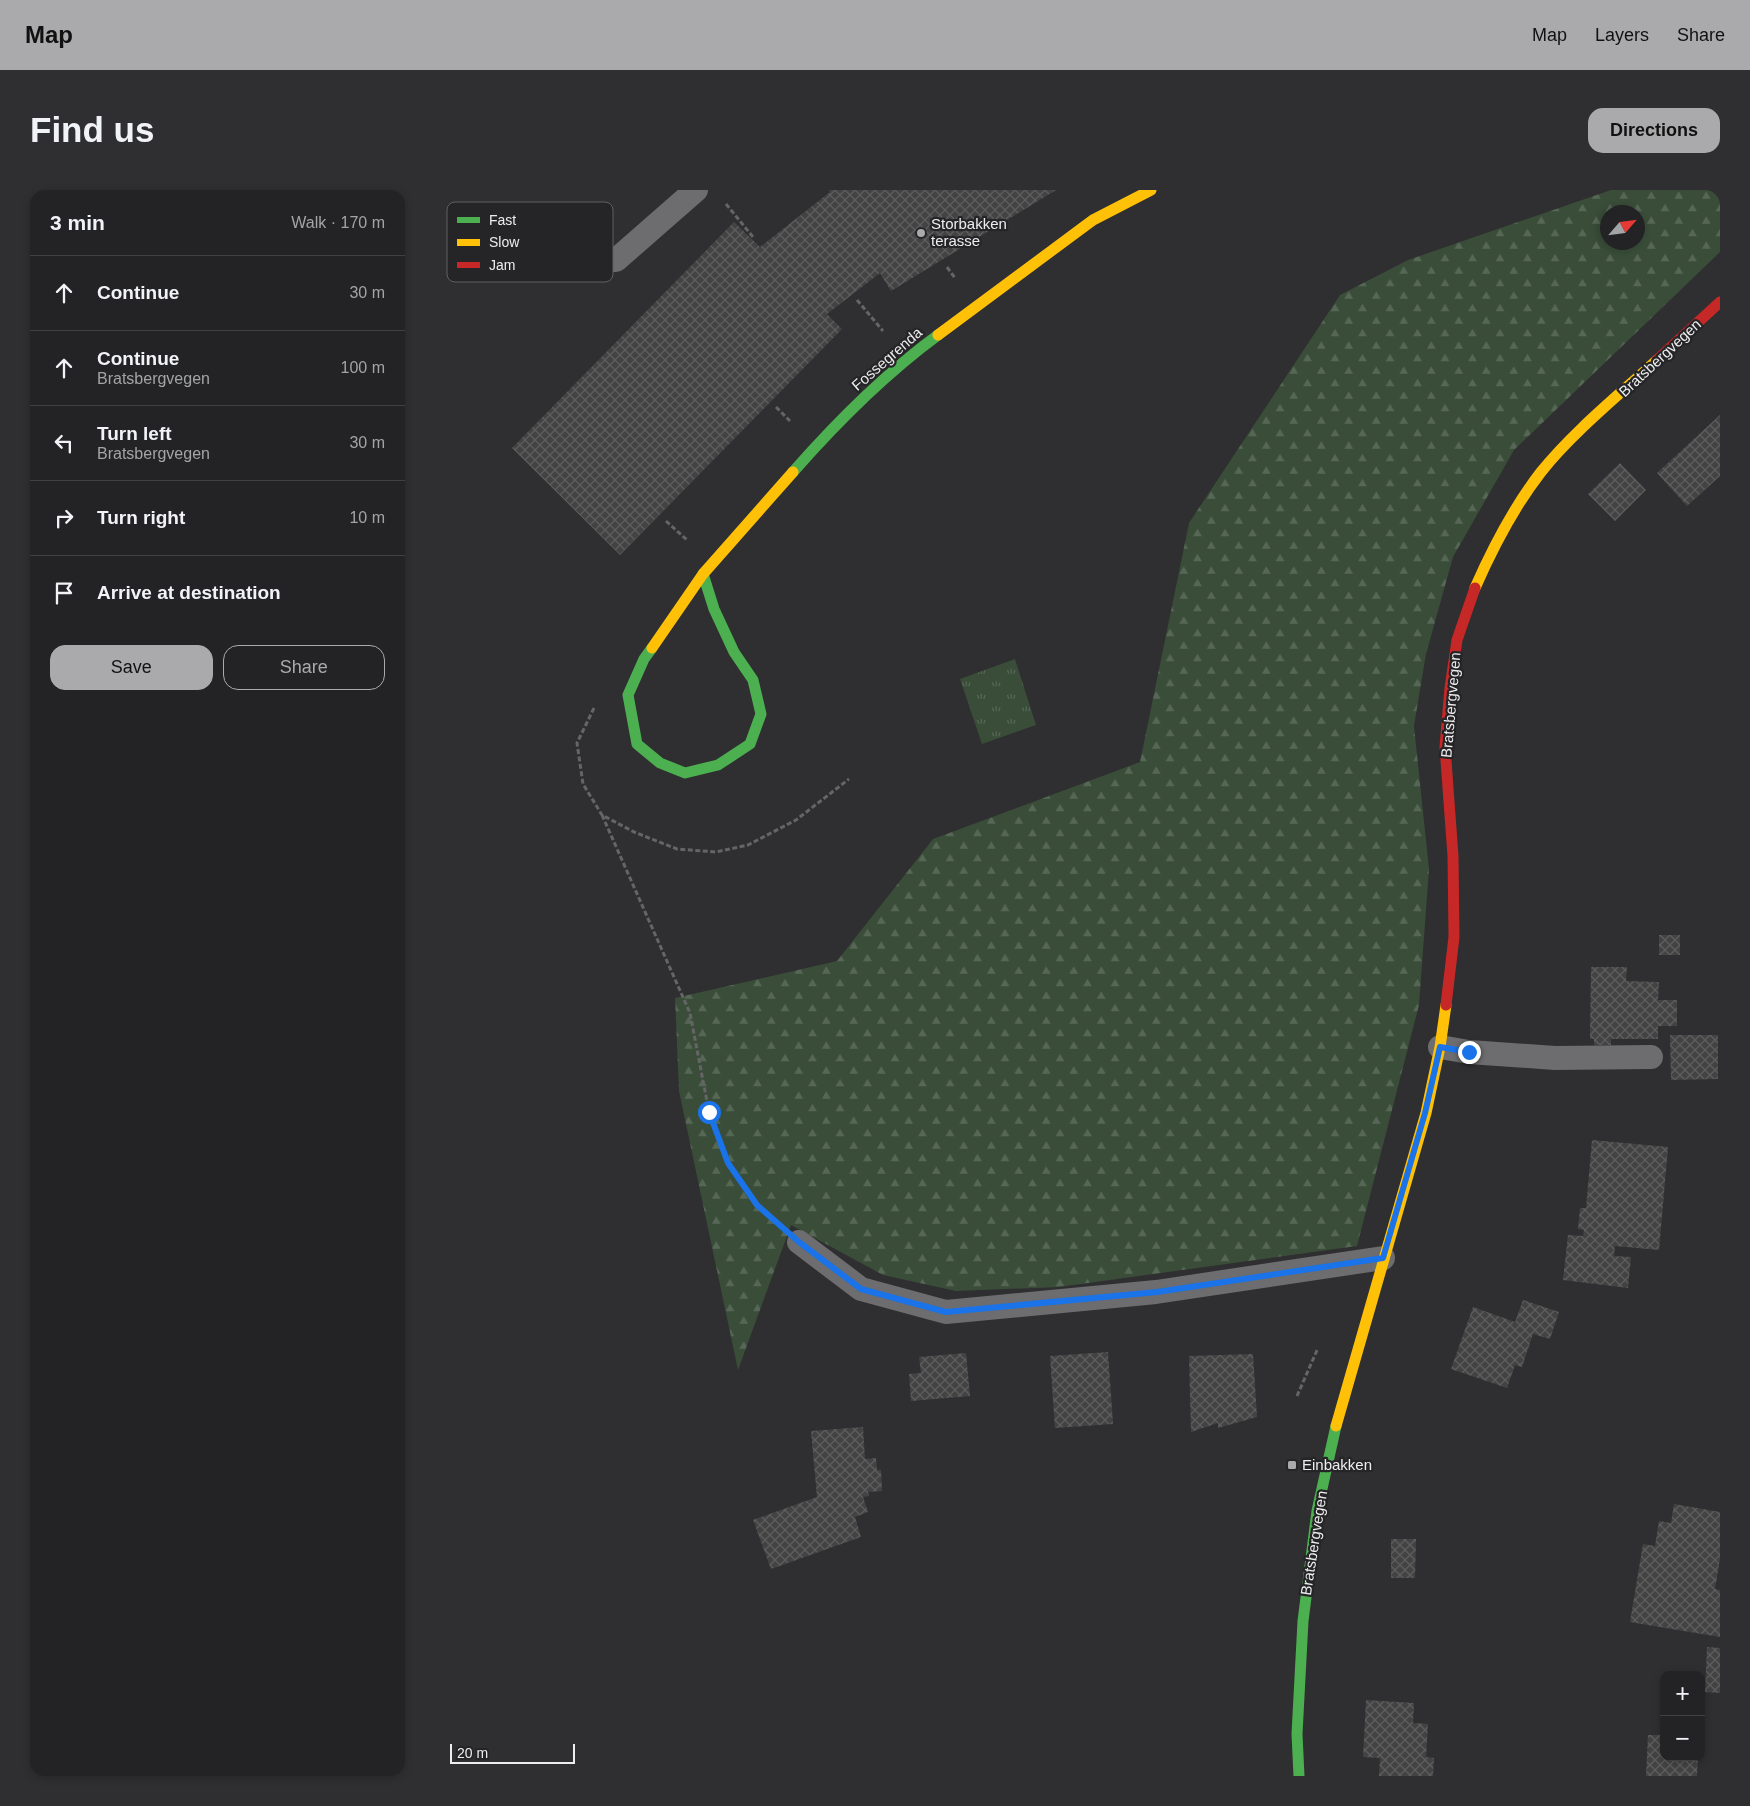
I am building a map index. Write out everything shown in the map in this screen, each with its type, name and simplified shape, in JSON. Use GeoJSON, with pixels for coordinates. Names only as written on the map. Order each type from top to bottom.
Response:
{"type":"FeatureCollection","features":[{"type":"Feature","properties":{"kind":"main road","name":"Fossegrenda"},"geometry":{"type":"LineString","coordinates":[[703,574],[714,609],[734,652],[753,680],[761,714],[750,744],[718,765],[685,773],[660,763],[637,744],[628,695],[643,659],[703,574],[815,446],[905,359],[1093,220],[1151,190]]}},
{"type":"Feature","properties":{"kind":"main road","name":"Bratsbergvegen"},"geometry":{"type":"LineString","coordinates":[[1299,1776],[1297,1734],[1303,1621],[1317,1511],[1339,1414],[1425,1113],[1440,1047],[1449,986],[1453,937],[1453,856],[1445,747],[1450,688],[1457,640],[1473,592],[1493,545],[1519,503],[1542,472],[1569,441],[1720,302]]}},
{"type":"Feature","properties":{"kind":"lane"},"geometry":{"type":"LineString","coordinates":[[616,260],[696,190]]}},
{"type":"Feature","properties":{"kind":"lane"},"geometry":{"type":"LineString","coordinates":[[1440,1047],[1469,1052],[1555,1058],[1651,1057]]}},
{"type":"Feature","properties":{"kind":"lane"},"geometry":{"type":"LineString","coordinates":[[799,1242],[861,1289],[946,1312],[1157,1292],[1383,1258]]}},
{"type":"Feature","properties":{"kind":"path"},"geometry":{"type":"LineString","coordinates":[[721,197],[753,238]]}},
{"type":"Feature","properties":{"kind":"path"},"geometry":{"type":"LineString","coordinates":[[602,816],[690,1013],[709,1112],[728,1163],[757,1205],[799,1242]]}},
{"type":"Feature","properties":{"kind":"green space"},"geometry":{"type":"Polygon","coordinates":[[[1611,190],[1720,190],[1720,252],[1514,450],[1453,557],[1426,654],[1414,726],[1429,869],[1419,1005],[1357,1246],[1059,1287],[956,1291],[883,1275],[791,1225],[738,1370],[679,1091],[675,998],[837,961],[933,839],[1140,762],[1189,523],[1340,295],[1408,260],[1611,190]]]}},
{"type":"Feature","properties":{"kind":"green space"},"geometry":{"type":"Polygon","coordinates":[[[1015,659],[1036,725],[982,744],[960,679],[1015,659]]]}},
{"type":"Feature","properties":{"kind":"building"},"geometry":{"type":"Polygon","coordinates":[[[829,190],[1056,190],[891,291],[880,273],[827,314],[842,329],[620,555],[512,448],[734,222],[760,247],[830,192],[829,190]]]}},
{"type":"Feature","properties":{"kind":"building"},"geometry":{"type":"Polygon","coordinates":[[[1720,415],[1720,476],[1687,506],[1657,473],[1720,415]]]}},
{"type":"Feature","properties":{"kind":"building"},"geometry":{"type":"Polygon","coordinates":[[[1620,463],[1646,490],[1615,521],[1588,494],[1620,463]]]}},
{"type":"Feature","properties":{"kind":"building"},"geometry":{"type":"Polygon","coordinates":[[[1659,935],[1680,935],[1680,955],[1659,955],[1659,935]]]}},
{"type":"Feature","properties":{"kind":"building"},"geometry":{"type":"Polygon","coordinates":[[[1591,967],[1627,967],[1626,981],[1659,982],[1658,1000],[1677,1000],[1677,1026],[1658,1026],[1658,1039],[1611,1039],[1611,1045],[1594,1045],[1594,1039],[1590,1039],[1591,967]]]}},
{"type":"Feature","properties":{"kind":"building"},"geometry":{"type":"Polygon","coordinates":[[[1670,1035],[1718,1035],[1718,1079],[1671,1080],[1670,1035]]]}},
{"type":"Feature","properties":{"kind":"building"},"geometry":{"type":"Polygon","coordinates":[[[1592,1140],[1668,1147],[1659,1250],[1615,1246],[1614,1256],[1631,1257],[1628,1288],[1563,1280],[1568,1235],[1583,1236],[1584,1230],[1578,1229],[1580,1208],[1586,1208],[1592,1140]]]}},
{"type":"Feature","properties":{"kind":"building"},"geometry":{"type":"Polygon","coordinates":[[[1523,1300],[1559,1312],[1550,1339],[1533,1334],[1522,1367],[1515,1365],[1507,1388],[1451,1369],[1473,1307],[1515,1322],[1523,1300]]]}},
{"type":"Feature","properties":{"kind":"building"},"geometry":{"type":"Polygon","coordinates":[[[1108,1352],[1113,1424],[1055,1428],[1050,1356],[1108,1352]]]}},
{"type":"Feature","properties":{"kind":"building"},"geometry":{"type":"Polygon","coordinates":[[[966,1353],[970,1396],[911,1401],[909,1374],[921,1373],[919,1357],[966,1353]]]}},
{"type":"Feature","properties":{"kind":"building"},"geometry":{"type":"Polygon","coordinates":[[[1253,1354],[1257,1417],[1218,1428],[1218,1423],[1191,1432],[1189,1356],[1253,1354]]]}},
{"type":"Feature","properties":{"kind":"building"},"geometry":{"type":"Polygon","coordinates":[[[863,1427],[865,1459],[876,1458],[877,1470],[881,1470],[882,1491],[868,1492],[869,1496],[863,1497],[868,1512],[855,1517],[861,1537],[771,1569],[753,1520],[817,1497],[811,1431],[863,1427]]]}},
{"type":"Feature","properties":{"kind":"building"},"geometry":{"type":"Polygon","coordinates":[[[1674,1504],[1720,1512],[1720,1559],[1715,1589],[1720,1590],[1720,1637],[1630,1622],[1643,1544],[1655,1546],[1659,1521],[1671,1523],[1674,1504]]]}},
{"type":"Feature","properties":{"kind":"building"},"geometry":{"type":"Polygon","coordinates":[[[1391,1539],[1416,1539],[1415,1578],[1391,1578],[1391,1539]]]}},
{"type":"Feature","properties":{"kind":"building"},"geometry":{"type":"Polygon","coordinates":[[[1707,1647],[1720,1648],[1720,1693],[1705,1692],[1707,1647]]]}},
{"type":"Feature","properties":{"kind":"building"},"geometry":{"type":"Polygon","coordinates":[[[1366,1700],[1414,1703],[1413,1723],[1428,1724],[1426,1757],[1434,1758],[1433,1776],[1379,1776],[1380,1758],[1363,1757],[1366,1700]]]}},
{"type":"Feature","properties":{"kind":"building"},"geometry":{"type":"Polygon","coordinates":[[[1648,1735],[1660,1735],[1660,1761],[1698,1761],[1697,1776],[1646,1776],[1648,1735]]]}},
{"type":"Feature","properties":{"kind":"traffic: fast"},"geometry":{"type":"LineString","coordinates":[[793,472],[826,435],[862,400],[899,366],[938,335]]}},
{"type":"Feature","properties":{"kind":"traffic: fast"},"geometry":{"type":"LineString","coordinates":[[652,648],[644,659],[628,695],[637,744],[660,763],[685,773],[718,765],[750,744],[761,714],[753,680],[734,652],[714,609],[703,574]]}},
{"type":"Feature","properties":{"kind":"traffic: fast"},"geometry":{"type":"LineString","coordinates":[[1299,1776],[1297,1734],[1303,1621],[1317,1511],[1336,1426]]}},
{"type":"Feature","properties":{"kind":"traffic: slow"},"geometry":{"type":"LineString","coordinates":[[938,335],[1093,220],[1151,190]]}},
{"type":"Feature","properties":{"kind":"traffic: slow"},"geometry":{"type":"LineString","coordinates":[[1475,588],[1504,528],[1541,472],[1582,428],[1657,360]]}},
{"type":"Feature","properties":{"kind":"traffic: slow"},"geometry":{"type":"LineString","coordinates":[[652,648],[703,574],[793,472]]}},
{"type":"Feature","properties":{"kind":"traffic: slow"},"geometry":{"type":"LineString","coordinates":[[1336,1426],[1426,1113],[1440,1047],[1446,1005]]}},
{"type":"Feature","properties":{"kind":"traffic: jam"},"geometry":{"type":"LineString","coordinates":[[1657,360],[1720,302]]}},
{"type":"Feature","properties":{"kind":"traffic: jam"},"geometry":{"type":"LineString","coordinates":[[1446,1005],[1454,937],[1453,856],[1445,747],[1450,688],[1457,640],[1475,588]]}},
{"type":"Feature","properties":{"kind":"place","name":"Storbakken terasse"},"geometry":{"type":"Point","coordinates":[921,233]}},
{"type":"Feature","properties":{"kind":"place","name":"Einbakken"},"geometry":{"type":"Point","coordinates":[1292,1465]}},
{"type":"Feature","properties":{"kind":"route"},"geometry":{"type":"LineString","coordinates":[[709,1112],[728,1163],[757,1205],[799,1242],[861,1289],[946,1312],[1157,1292],[1383,1258],[1425,1113],[1440,1047],[1469,1052]]}}]}
